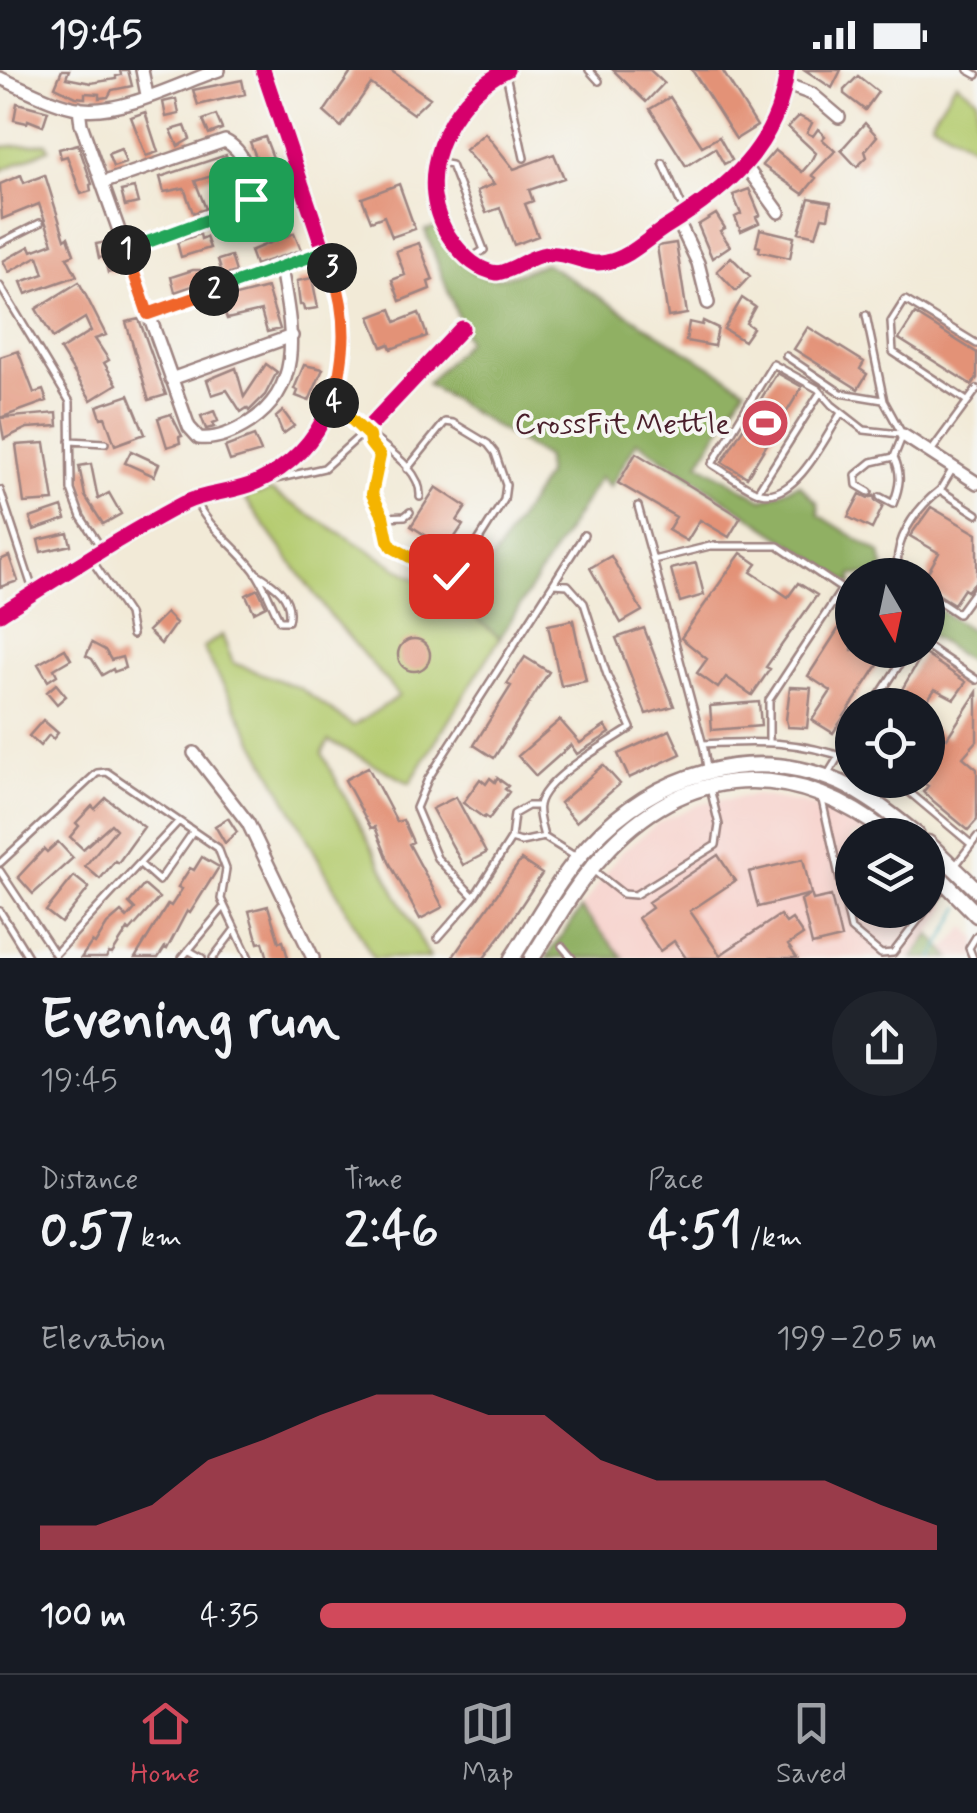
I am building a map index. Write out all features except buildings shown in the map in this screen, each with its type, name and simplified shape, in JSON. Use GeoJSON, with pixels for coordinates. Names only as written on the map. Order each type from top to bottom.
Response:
{"type":"FeatureCollection","features":[{"type":"Feature","properties":{"kind":"street"},"geometry":{"type":"LineString","coordinates":[[142,70],[147,95]]}},
{"type":"Feature","properties":{"kind":"street"},"geometry":{"type":"LineString","coordinates":[[0,614],[195,498],[258,482],[298,452],[334,403],[344,358],[345,322],[326,251],[263,70]]}},
{"type":"Feature","properties":{"kind":"street"},"geometry":{"type":"LineString","coordinates":[[506,70],[485,82],[460,108],[434,162],[432,191],[442,225],[468,260],[497,273],[549,253],[606,262],[682,218],[716,194],[744,164],[776,116],[787,70]]}},
{"type":"Feature","properties":{"kind":"street"},"geometry":{"type":"LineString","coordinates":[[0,78],[79,108],[110,107],[215,71]]}},
{"type":"Feature","properties":{"kind":"street"},"geometry":{"type":"LineString","coordinates":[[785,84],[812,94],[839,118]]}},
{"type":"Feature","properties":{"kind":"street"},"geometry":{"type":"LineString","coordinates":[[79,108],[188,427],[199,438],[238,428],[273,401],[288,374],[293,356],[292,336],[281,267]]}},
{"type":"Feature","properties":{"kind":"street"},"geometry":{"type":"LineString","coordinates":[[102,183],[218,142],[235,147],[246,169],[252,192],[247,204],[126,249]]}},
{"type":"Feature","properties":{"kind":"street"},"geometry":{"type":"LineString","coordinates":[[744,164],[779,212]]}},
{"type":"Feature","properties":{"kind":"street"},"geometry":{"type":"LineString","coordinates":[[682,218],[708,303]]}},
{"type":"Feature","properties":{"kind":"street"},"geometry":{"type":"LineString","coordinates":[[148,314],[326,251]]}},
{"type":"Feature","properties":{"kind":"street"},"geometry":{"type":"LineString","coordinates":[[334,403],[367,433],[462,328]]}},
{"type":"Feature","properties":{"kind":"street"},"geometry":{"type":"LineString","coordinates":[[172,379],[292,336]]}},
{"type":"Feature","properties":{"kind":"street"},"geometry":{"type":"LineString","coordinates":[[903,434],[977,483]]}},
{"type":"Feature","properties":{"kind":"street"},"geometry":{"type":"LineString","coordinates":[[194,753],[248,823],[313,958]]}},
{"type":"Feature","properties":{"kind":"street"},"geometry":{"type":"LineString","coordinates":[[512,958],[578,859],[605,828],[646,795],[669,783],[707,771],[770,764],[826,778],[864,795],[894,818]]}},
{"type":"Feature","properties":{"kind":"street"},"geometry":{"type":"LineString","coordinates":[[707,771],[710,787]]}},
{"type":"Feature","properties":{"kind":"street"},"geometry":{"type":"LineString","coordinates":[[820,793],[826,778]]}},
{"type":"Feature","properties":{"kind":"street"},"geometry":{"type":"LineString","coordinates":[[532,958],[616,840],[655,809],[676,798],[710,787],[769,781],[820,793],[867,818]]}},
{"type":"Feature","properties":{"kind":"street"},"geometry":{"type":"LineString","coordinates":[[578,859],[592,869]]}},
{"type":"Feature","properties":{"kind":"street"},"geometry":{"type":"LineString","coordinates":[[945,859],[977,890]]}},
{"type":"Feature","properties":{"kind":"street"},"geometry":{"type":"LineString","coordinates":[[954,867],[946,882],[977,915]]}},
{"type":"Feature","properties":{"kind":"lane"},"geometry":{"type":"LineString","coordinates":[[506,70],[524,158]]}},
{"type":"Feature","properties":{"kind":"lane"},"geometry":{"type":"LineString","coordinates":[[589,70],[598,80]]}},
{"type":"Feature","properties":{"kind":"lane"},"geometry":{"type":"LineString","coordinates":[[968,70],[977,75]]}},
{"type":"Feature","properties":{"kind":"lane"},"geometry":{"type":"LineString","coordinates":[[434,162],[451,166],[484,250],[468,260]]}},
{"type":"Feature","properties":{"kind":"lane"},"geometry":{"type":"LineString","coordinates":[[663,163],[682,218]]}},
{"type":"Feature","properties":{"kind":"lane"},"geometry":{"type":"LineString","coordinates":[[0,243],[40,224]]}},
{"type":"Feature","properties":{"kind":"lane"},"geometry":{"type":"LineString","coordinates":[[0,286],[70,402],[70,490],[128,614],[132,635]]}},
{"type":"Feature","properties":{"kind":"lane"},"geometry":{"type":"LineString","coordinates":[[967,402],[893,352],[891,322],[905,300],[977,344]]}},
{"type":"Feature","properties":{"kind":"lane"},"geometry":{"type":"LineString","coordinates":[[866,315],[884,400],[903,434]]}},
{"type":"Feature","properties":{"kind":"lane"},"geometry":{"type":"LineString","coordinates":[[786,356],[841,393],[884,400]]}},
{"type":"Feature","properties":{"kind":"lane"},"geometry":{"type":"LineString","coordinates":[[842,413],[796,482],[780,491],[762,494],[712,464],[773,364],[820,393],[864,430],[903,434]]}},
{"type":"Feature","properties":{"kind":"lane"},"geometry":{"type":"LineString","coordinates":[[930,452],[977,389]]}},
{"type":"Feature","properties":{"kind":"lane"},"geometry":{"type":"LineString","coordinates":[[758,491],[820,393]]}},
{"type":"Feature","properties":{"kind":"lane"},"geometry":{"type":"LineString","coordinates":[[367,433],[381,462],[372,494],[384,517],[392,547],[442,575],[451,576],[462,569],[504,500],[506,485],[495,453],[488,444],[453,423],[439,427],[406,469]]}},
{"type":"Feature","properties":{"kind":"lane"},"geometry":{"type":"LineString","coordinates":[[367,433],[378,439],[420,484],[420,497]]}},
{"type":"Feature","properties":{"kind":"lane"},"geometry":{"type":"LineString","coordinates":[[258,482],[324,468],[367,433]]}},
{"type":"Feature","properties":{"kind":"lane"},"geometry":{"type":"LineString","coordinates":[[880,498],[893,504],[900,478],[894,457],[903,434]]}},
{"type":"Feature","properties":{"kind":"lane"},"geometry":{"type":"LineString","coordinates":[[70,441],[105,443]]}},
{"type":"Feature","properties":{"kind":"lane"},"geometry":{"type":"LineString","coordinates":[[869,492],[857,486],[856,475],[872,462],[894,457]]}},
{"type":"Feature","properties":{"kind":"lane"},"geometry":{"type":"LineString","coordinates":[[896,558],[897,546],[954,467]]}},
{"type":"Feature","properties":{"kind":"lane"},"geometry":{"type":"LineString","coordinates":[[0,490],[34,593]]}},
{"type":"Feature","properties":{"kind":"lane"},"geometry":{"type":"LineString","coordinates":[[940,490],[977,514]]}},
{"type":"Feature","properties":{"kind":"lane"},"geometry":{"type":"LineString","coordinates":[[195,498],[205,520],[256,573],[284,595],[290,612],[288,621],[280,621],[256,573]]}},
{"type":"Feature","properties":{"kind":"lane"},"geometry":{"type":"LineString","coordinates":[[638,506],[707,771]]}},
{"type":"Feature","properties":{"kind":"lane"},"geometry":{"type":"LineString","coordinates":[[384,517],[406,516],[410,512]]}},
{"type":"Feature","properties":{"kind":"lane"},"geometry":{"type":"LineString","coordinates":[[474,897],[438,858],[416,808],[428,780],[584,534]]}},
{"type":"Feature","properties":{"kind":"lane"},"geometry":{"type":"LineString","coordinates":[[652,560],[710,546],[778,546],[835,584]]}},
{"type":"Feature","properties":{"kind":"lane"},"geometry":{"type":"LineString","coordinates":[[544,837],[539,806],[542,795],[580,761],[631,728],[607,675],[584,602],[568,585],[552,584]]}},
{"type":"Feature","properties":{"kind":"lane"},"geometry":{"type":"LineString","coordinates":[[945,605],[958,614],[977,588]]}},
{"type":"Feature","properties":{"kind":"lane"},"geometry":{"type":"LineString","coordinates":[[769,740],[769,700],[835,600]]}},
{"type":"Feature","properties":{"kind":"lane"},"geometry":{"type":"LineString","coordinates":[[945,658],[977,680]]}},
{"type":"Feature","properties":{"kind":"lane"},"geometry":{"type":"LineString","coordinates":[[703,744],[769,740],[835,754]]}},
{"type":"Feature","properties":{"kind":"lane"},"geometry":{"type":"LineString","coordinates":[[826,778],[835,763]]}},
{"type":"Feature","properties":{"kind":"lane"},"geometry":{"type":"LineString","coordinates":[[0,863],[97,773],[108,772],[218,848],[226,869],[221,899],[249,958]]}},
{"type":"Feature","properties":{"kind":"lane"},"geometry":{"type":"LineString","coordinates":[[592,869],[623,894],[635,896],[716,845],[719,825],[710,787]]}},
{"type":"Feature","properties":{"kind":"lane"},"geometry":{"type":"LineString","coordinates":[[820,793],[835,862]]}},
{"type":"Feature","properties":{"kind":"lane"},"geometry":{"type":"LineString","coordinates":[[916,798],[971,844]]}},
{"type":"Feature","properties":{"kind":"lane"},"geometry":{"type":"LineString","coordinates":[[438,938],[474,897],[510,840],[514,814],[528,806],[539,806]]}},
{"type":"Feature","properties":{"kind":"lane"},"geometry":{"type":"LineString","coordinates":[[0,871],[55,954],[178,822]]}},
{"type":"Feature","properties":{"kind":"lane"},"geometry":{"type":"LineString","coordinates":[[140,864],[158,881],[194,832]]}},
{"type":"Feature","properties":{"kind":"lane"},"geometry":{"type":"LineString","coordinates":[[954,867],[977,836]]}},
{"type":"Feature","properties":{"kind":"lane"},"geometry":{"type":"LineString","coordinates":[[510,840],[544,837],[578,859]]}},
{"type":"Feature","properties":{"kind":"lane"},"geometry":{"type":"LineString","coordinates":[[182,958],[224,906]]}},
{"type":"Feature","properties":{"kind":"lane"},"geometry":{"type":"LineString","coordinates":[[0,910],[29,958]]}},
{"type":"Feature","properties":{"kind":"lane"},"geometry":{"type":"LineString","coordinates":[[850,928],[881,954],[893,954],[913,928]]}},
{"type":"Feature","properties":{"kind":"lane"},"geometry":{"type":"LineString","coordinates":[[212,958],[235,929]]}},
{"type":"Feature","properties":{"kind":"lane"},"geometry":{"type":"LineString","coordinates":[[973,958],[969,948],[977,936]]}},
{"type":"Feature","properties":{"kind":"lane"},"geometry":{"type":"LineString","coordinates":[[562,946],[572,958]]}},
{"type":"Feature","properties":{"kind":"lane"},"geometry":{"type":"LineString","coordinates":[[188,950],[202,958]]}},
{"type":"Feature","properties":{"kind":"shaded area"},"geometry":{"type":"Polygon","coordinates":[[[756,795],[805,803],[848,818],[835,818],[835,928],[934,928],[913,958],[624,958],[581,909],[620,853],[659,822],[705,802],[756,795]]]}},
{"type":"Feature","properties":{"kind":"shaded area"},"geometry":{"type":"Polygon","coordinates":[[[966,926],[977,938],[977,958],[951,958],[944,951],[966,926]]]}},
{"type":"Feature","properties":{"kind":"green space"},"geometry":{"type":"Polygon","coordinates":[[[956,82],[977,98],[977,149],[931,121],[956,82]]]}},
{"type":"Feature","properties":{"kind":"green space"},"geometry":{"type":"Polygon","coordinates":[[[46,143],[49,149],[0,171],[0,147],[46,143]]]}},
{"type":"Feature","properties":{"kind":"green space"},"geometry":{"type":"Polygon","coordinates":[[[437,227],[460,260],[481,276],[507,276],[545,263],[745,388],[699,463],[763,500],[799,484],[818,503],[819,515],[880,553],[881,558],[835,558],[835,573],[637,441],[610,487],[600,477],[500,638],[462,607],[546,476],[546,458],[427,384],[467,341],[425,230],[437,227]]]}},
{"type":"Feature","properties":{"kind":"green space"},"geometry":{"type":"Polygon","coordinates":[[[271,491],[462,607],[500,638],[410,783],[329,741],[322,753],[430,958],[373,958],[203,648],[222,635],[233,663],[300,688],[353,726],[399,696],[328,613],[244,497],[271,491]]]}},
{"type":"Feature","properties":{"kind":"green space"},"geometry":{"type":"Polygon","coordinates":[[[945,614],[977,634],[977,667],[945,645],[945,614]]]}},
{"type":"Feature","properties":{"kind":"green space"},"geometry":{"type":"Polygon","coordinates":[[[581,909],[624,958],[546,958],[581,909]]]}},
{"type":"Feature","properties":{"kind":"green space"},"geometry":{"type":"Polygon","coordinates":[[[930,934],[951,958],[913,958],[930,934]]]}},
{"type":"Feature","properties":{"kind":"waterway"},"geometry":{"type":"LineString","coordinates":[[933,958],[961,907]]}},
{"type":"Feature","properties":{"kind":"cycle path"},"geometry":{"type":"LineString","coordinates":[[0,614],[184,503],[248,486],[281,468],[318,429],[330,406],[343,355],[341,301],[263,70]]}},
{"type":"Feature","properties":{"kind":"cycle path"},"geometry":{"type":"LineString","coordinates":[[507,70],[485,83],[451,122],[434,170],[434,195],[440,219],[453,242],[472,262],[497,273],[547,254],[599,263],[615,260],[688,213],[729,181],[761,143],[782,97],[787,70]]}},
{"type":"Feature","properties":{"kind":"cycle path"},"geometry":{"type":"LineString","coordinates":[[334,403],[365,431],[462,328]]}},
{"type":"Feature","properties":{"kind":"place","name":"CrossFit Mettle"},"geometry":{"type":"Point","coordinates":[765,423]}},
{"type":"Feature","properties":{"kind":"route"},"geometry":{"type":"LineString","coordinates":[[251,199],[240,208],[126,249],[148,314],[326,251],[338,287],[346,338],[334,403],[369,436],[380,456],[372,494],[384,517],[392,547],[442,575],[451,576]]}}]}
